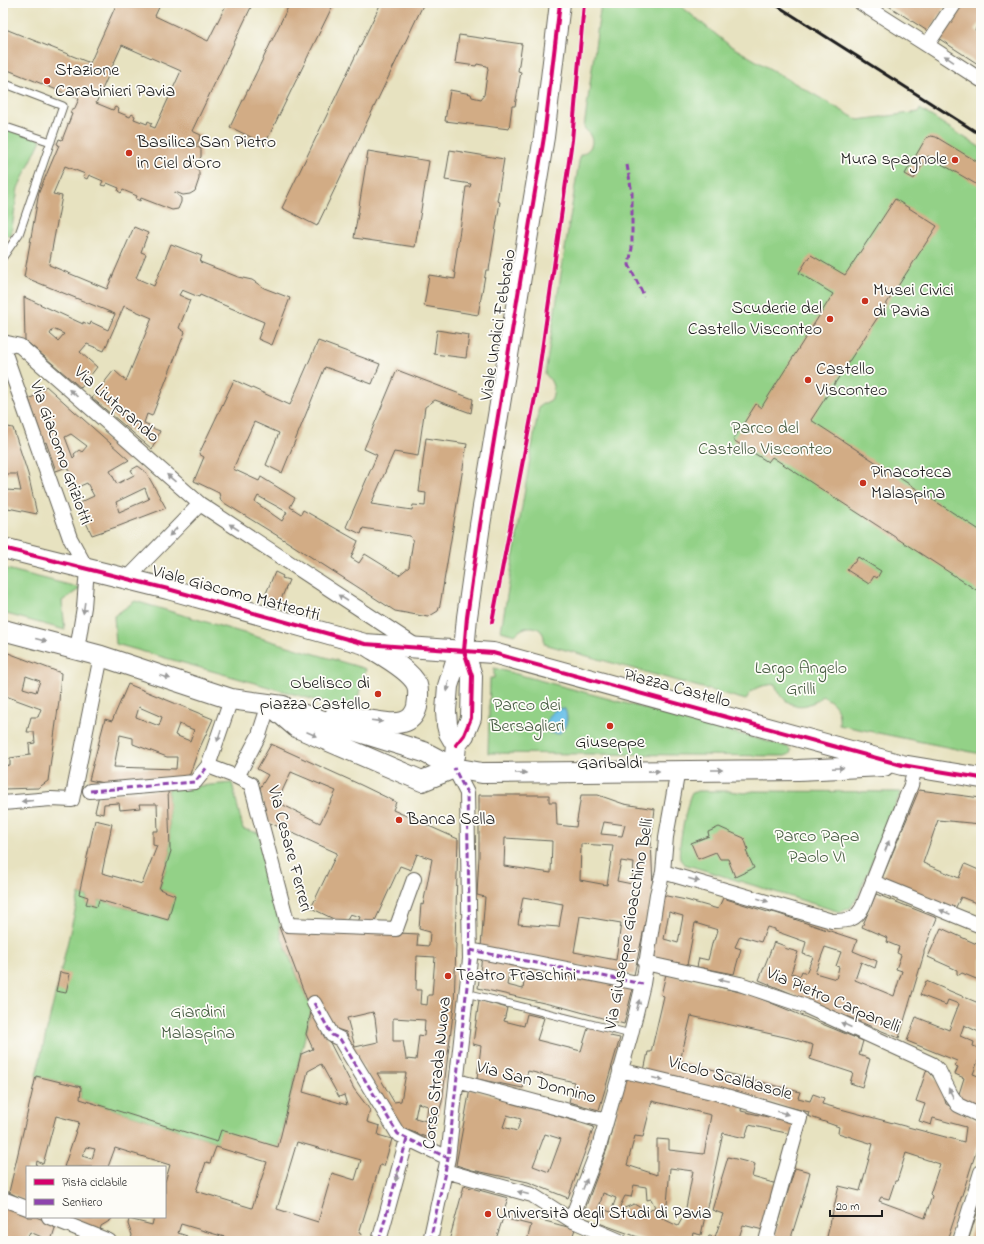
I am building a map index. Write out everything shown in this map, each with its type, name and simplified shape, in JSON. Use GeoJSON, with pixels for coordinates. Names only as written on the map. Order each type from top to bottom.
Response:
{"type":"FeatureCollection","features":[{"type":"Feature","properties":{"kind":"street","name":"Viale Undici Febbraio"},"geometry":{"type":"LineString","coordinates":[[464,651],[467,617],[480,525],[544,137],[560,3]]}},
{"type":"Feature","properties":{"kind":"street"},"geometry":{"type":"LineString","coordinates":[[861,3],[981,80]]}},
{"type":"Feature","properties":{"kind":"street"},"geometry":{"type":"LineString","coordinates":[[927,44],[955,3]]}},
{"type":"Feature","properties":{"kind":"street","name":"Via Liutprando"},"geometry":{"type":"LineString","coordinates":[[3,342],[20,346],[200,504]]}},
{"type":"Feature","properties":{"kind":"street","name":"Via Giacomo Griziotti"},"geometry":{"type":"LineString","coordinates":[[3,348],[70,538],[87,569]]}},
{"type":"Feature","properties":{"kind":"street","name":"Viale Giacomo Matteotti"},"geometry":{"type":"LineString","coordinates":[[127,579],[200,504],[420,649]]}},
{"type":"Feature","properties":{"kind":"street","name":"Viale Giacomo Matteotti"},"geometry":{"type":"LineString","coordinates":[[3,548],[127,579],[365,644],[464,651]]}},
{"type":"Feature","properties":{"kind":"street"},"geometry":{"type":"LineString","coordinates":[[77,650],[84,607],[87,569]]}},
{"type":"Feature","properties":{"kind":"street","name":"Viale Giacomo Matteotti"},"geometry":{"type":"LineString","coordinates":[[3,630],[101,656],[231,699],[335,712],[366,720],[402,722],[410,719],[417,706],[417,686],[404,670],[365,644]]}},
{"type":"Feature","properties":{"kind":"street","name":"Piazza Castello"},"geometry":{"type":"LineString","coordinates":[[464,651],[492,653],[909,765],[981,778]]}},
{"type":"Feature","properties":{"kind":"street"},"geometry":{"type":"LineString","coordinates":[[208,766],[237,777],[259,735],[269,704],[296,727],[422,781],[454,768],[456,745],[464,735],[471,718],[472,676],[464,651]]}},
{"type":"Feature","properties":{"kind":"street"},"geometry":{"type":"LineString","coordinates":[[3,803],[51,799],[72,800],[101,656]]}},
{"type":"Feature","properties":{"kind":"street"},"geometry":{"type":"LineString","coordinates":[[90,791],[195,782],[208,766],[231,699]]}},
{"type":"Feature","properties":{"kind":"street","name":"Viale Giacomo Matteotti"},"geometry":{"type":"LineString","coordinates":[[269,704],[424,752],[454,768]]}},
{"type":"Feature","properties":{"kind":"street"},"geometry":{"type":"LineString","coordinates":[[798,770],[807,763],[812,755],[812,747],[806,738]]}},
{"type":"Feature","properties":{"kind":"street","name":"Piazza Castello"},"geometry":{"type":"LineString","coordinates":[[454,768],[504,773],[678,770],[798,770],[909,765]]}},
{"type":"Feature","properties":{"kind":"street"},"geometry":{"type":"LineString","coordinates":[[663,872],[832,921],[852,919],[859,914],[911,785],[909,765]]}},
{"type":"Feature","properties":{"kind":"street","name":"Corso Strada Nuova"},"geometry":{"type":"LineString","coordinates":[[430,1241],[447,1165],[470,950],[467,793],[454,768]]}},
{"type":"Feature","properties":{"kind":"street","name":"Via Giuseppe Gioacchino Belli"},"geometry":{"type":"LineString","coordinates":[[571,1220],[599,1147],[631,1034],[643,984],[657,894],[663,872],[666,837],[678,770]]}},
{"type":"Feature","properties":{"kind":"street","name":"Via Cesare Ferreri"},"geometry":{"type":"LineString","coordinates":[[237,777],[251,784],[288,925],[396,929],[414,879]]}},
{"type":"Feature","properties":{"kind":"street"},"geometry":{"type":"LineString","coordinates":[[873,882],[981,926]]}},
{"type":"Feature","properties":{"kind":"street"},"geometry":{"type":"LineString","coordinates":[[470,950],[643,984]]}},
{"type":"Feature","properties":{"kind":"street","name":"Via Pietro Carpanelli"},"geometry":{"type":"LineString","coordinates":[[646,963],[740,984],[805,1006],[932,1064],[939,1071],[951,1096],[958,1104],[981,1116]]}},
{"type":"Feature","properties":{"kind":"street"},"geometry":{"type":"LineString","coordinates":[[314,1003],[332,1035],[340,1039],[398,1134],[407,1138],[447,1165],[532,1195],[571,1220],[620,1241]]}},
{"type":"Feature","properties":{"kind":"street","name":"Vicolo Scaldasole"},"geometry":{"type":"LineString","coordinates":[[620,1070],[716,1093],[800,1118],[766,1241]]}},
{"type":"Feature","properties":{"kind":"street","name":"Via San Donnino"},"geometry":{"type":"LineString","coordinates":[[457,1081],[606,1121]]}},
{"type":"Feature","properties":{"kind":"street"},"geometry":{"type":"LineString","coordinates":[[379,1241],[407,1138]]}},
{"type":"Feature","properties":{"kind":"street"},"geometry":{"type":"LineString","coordinates":[[960,1241],[981,1172]]}},
{"type":"Feature","properties":{"kind":"street"},"geometry":{"type":"LineString","coordinates":[[3,1193],[26,1207]]}},
{"type":"Feature","properties":{"kind":"street"},"geometry":{"type":"LineString","coordinates":[[51,1218],[108,1241]]}},
{"type":"Feature","properties":{"kind":"lane"},"geometry":{"type":"LineString","coordinates":[[3,82],[63,106],[19,234],[3,257]]}},
{"type":"Feature","properties":{"kind":"lane"},"geometry":{"type":"LineString","coordinates":[[3,126],[51,142]]}},
{"type":"Feature","properties":{"kind":"lane"},"geometry":{"type":"LineString","coordinates":[[466,994],[631,1034]]}},
{"type":"Feature","properties":{"kind":"green space","name":"Parco del Castello Visconteo"},"geometry":{"type":"Polygon","coordinates":[[[601,3],[677,3],[729,45],[858,120],[919,112],[920,109],[981,148],[981,754],[839,725],[839,715],[836,707],[831,701],[822,696],[808,705],[795,705],[783,698],[775,684],[754,689],[748,695],[746,700],[544,644],[542,633],[535,628],[525,628],[515,635],[501,631],[539,406],[551,400],[553,396],[552,383],[545,374],[580,155],[585,153],[591,147],[592,143],[588,132],[584,128],[601,3]]]}},
{"type":"Feature","properties":{"kind":"green space"},"geometry":{"type":"Polygon","coordinates":[[[3,123],[41,140],[18,188],[11,236],[3,235],[3,123]]]}},
{"type":"Feature","properties":{"kind":"green space"},"geometry":{"type":"Polygon","coordinates":[[[3,568],[81,588],[62,601],[65,630],[3,613],[3,568]]]}},
{"type":"Feature","properties":{"kind":"green space"},"geometry":{"type":"Polygon","coordinates":[[[135,601],[366,669],[354,711],[116,644],[114,616],[135,601]]]}},
{"type":"Feature","properties":{"kind":"green space","name":"Parco dei Bersaglieri"},"geometry":{"type":"Polygon","coordinates":[[[494,668],[788,747],[791,750],[790,754],[785,756],[488,753],[490,678],[494,678],[494,668]]]}},
{"type":"Feature","properties":{"kind":"green space","name":"Giardini Malaspina"},"geometry":{"type":"Polygon","coordinates":[[[232,783],[243,829],[259,833],[280,923],[279,927],[281,936],[307,1000],[312,1008],[278,1147],[217,1142],[80,1099],[81,1087],[36,1076],[79,894],[88,897],[86,904],[96,907],[99,900],[168,920],[174,895],[159,889],[171,851],[168,789],[232,783]]]}},
{"type":"Feature","properties":{"kind":"green space","name":"Parco Papa Paolo VI"},"geometry":{"type":"Polygon","coordinates":[[[697,791],[729,791],[745,793],[753,791],[901,792],[857,898],[850,908],[840,912],[684,864],[680,859],[679,854],[683,827],[691,794],[697,791]]]}},
{"type":"Feature","properties":{"kind":"water"},"geometry":{"type":"Polygon","coordinates":[[[559,708],[565,709],[567,716],[564,729],[559,734],[549,733],[547,729],[548,718],[552,712],[559,708]]]}},
{"type":"Feature","properties":{"kind":"building"},"geometry":{"type":"Polygon","coordinates":[[[117,3],[161,3],[155,16],[208,41],[227,3],[253,3],[192,131],[201,135],[196,146],[201,149],[201,157],[196,162],[189,159],[199,172],[199,179],[195,191],[190,194],[183,195],[175,192],[181,198],[178,209],[172,210],[141,198],[140,201],[136,199],[137,196],[123,190],[121,193],[118,191],[119,188],[107,183],[105,186],[101,185],[103,181],[89,175],[87,179],[83,177],[85,174],[65,166],[53,194],[62,196],[49,265],[107,289],[134,227],[148,233],[141,252],[146,254],[136,278],[154,286],[171,244],[202,256],[200,262],[238,277],[252,280],[264,288],[290,298],[272,345],[258,339],[264,322],[200,295],[199,297],[182,290],[179,295],[190,300],[179,328],[185,332],[152,416],[147,414],[144,423],[149,425],[149,427],[160,431],[152,449],[92,398],[114,370],[126,381],[152,318],[124,306],[104,351],[87,344],[80,352],[97,367],[81,388],[25,340],[24,297],[83,324],[83,322],[90,325],[91,322],[108,330],[115,314],[24,277],[39,192],[59,145],[57,144],[59,139],[62,140],[72,114],[70,113],[72,109],[74,110],[79,99],[3,68],[3,28],[90,63],[117,3]],[[122,45],[96,103],[113,110],[115,107],[119,109],[118,112],[130,117],[132,114],[135,116],[134,119],[147,124],[148,121],[152,123],[150,126],[155,128],[181,71],[122,45]],[[53,329],[50,334],[58,341],[64,334],[53,329]]]}},
{"type":"Feature","properties":{"kind":"building"},"geometry":{"type":"Polygon","coordinates":[[[290,3],[334,3],[265,144],[230,127],[290,3]]]}},
{"type":"Feature","properties":{"kind":"building"},"geometry":{"type":"Polygon","coordinates":[[[381,3],[424,3],[317,226],[282,208],[381,3]]]}},
{"type":"Feature","properties":{"kind":"building"},"geometry":{"type":"Polygon","coordinates":[[[884,3],[947,3],[929,32],[884,3]]]}},
{"type":"Feature","properties":{"kind":"building"},"geometry":{"type":"Polygon","coordinates":[[[961,3],[981,3],[981,20],[975,30],[981,34],[981,66],[938,38],[961,3]]]}},
{"type":"Feature","properties":{"kind":"building"},"geometry":{"type":"Polygon","coordinates":[[[459,35],[522,44],[518,71],[521,72],[515,106],[512,106],[509,129],[445,121],[450,90],[471,94],[472,97],[481,99],[484,95],[488,69],[487,66],[455,63],[459,35]]]}},
{"type":"Feature","properties":{"kind":"building","name":"Mura spagnole"},"geometry":{"type":"Polygon","coordinates":[[[931,136],[936,137],[981,164],[981,187],[928,156],[914,179],[905,174],[926,138],[931,136]]]}},
{"type":"Feature","properties":{"kind":"building"},"geometry":{"type":"Polygon","coordinates":[[[450,150],[504,159],[497,201],[500,202],[489,270],[486,270],[478,315],[424,306],[429,275],[455,279],[456,273],[454,272],[466,187],[470,187],[471,184],[445,180],[450,150]]]}},
{"type":"Feature","properties":{"kind":"building"},"geometry":{"type":"Polygon","coordinates":[[[368,151],[429,161],[415,247],[354,238],[368,151]]]}},
{"type":"Feature","properties":{"kind":"building","name":"Castello Visconteo"},"geometry":{"type":"Polygon","coordinates":[[[895,199],[937,226],[811,420],[981,531],[981,593],[772,457],[768,462],[733,440],[756,404],[761,408],[833,294],[799,273],[809,257],[811,255],[845,275],[895,199]]]}},
{"type":"Feature","properties":{"kind":"building"},"geometry":{"type":"Polygon","coordinates":[[[437,330],[469,335],[466,358],[434,354],[437,330]]]}},
{"type":"Feature","properties":{"kind":"building"},"geometry":{"type":"Polygon","coordinates":[[[318,341],[380,364],[372,384],[325,367],[282,473],[266,465],[279,433],[254,422],[233,469],[259,481],[261,477],[295,498],[290,507],[301,514],[303,510],[358,541],[351,558],[359,563],[365,554],[399,575],[409,567],[413,541],[410,536],[363,528],[361,534],[346,527],[377,455],[364,449],[397,370],[473,399],[471,413],[435,400],[425,407],[418,456],[394,452],[371,504],[412,510],[413,505],[425,506],[426,493],[419,492],[426,438],[467,444],[438,611],[428,617],[395,611],[221,501],[219,493],[194,481],[204,457],[199,454],[234,380],[290,405],[318,341]],[[258,496],[255,502],[282,521],[287,512],[258,496]]]}},
{"type":"Feature","properties":{"kind":"building"},"geometry":{"type":"Polygon","coordinates":[[[46,386],[129,460],[110,471],[117,484],[134,475],[131,470],[138,466],[146,472],[166,508],[92,535],[77,504],[94,496],[87,483],[71,490],[67,482],[73,479],[67,467],[56,471],[46,442],[44,443],[29,399],[38,394],[46,386]],[[71,434],[65,437],[73,458],[75,456],[74,454],[79,450],[82,452],[87,446],[71,434]],[[145,488],[116,502],[119,512],[149,499],[145,488]]]}},
{"type":"Feature","properties":{"kind":"building"},"geometry":{"type":"Polygon","coordinates":[[[3,426],[13,428],[28,474],[37,514],[3,507],[3,487],[5,487],[6,490],[21,491],[17,474],[3,474],[3,426]]]}},
{"type":"Feature","properties":{"kind":"building"},"geometry":{"type":"Polygon","coordinates":[[[858,557],[881,571],[877,578],[874,576],[869,584],[847,570],[858,557]]]}},
{"type":"Feature","properties":{"kind":"building"},"geometry":{"type":"Polygon","coordinates":[[[275,572],[283,576],[282,578],[289,580],[280,602],[274,599],[273,602],[264,598],[275,572]]]}},
{"type":"Feature","properties":{"kind":"building"},"geometry":{"type":"Polygon","coordinates":[[[3,651],[61,673],[59,701],[48,781],[38,788],[3,789],[3,766],[10,765],[10,758],[30,755],[29,744],[35,743],[34,732],[27,732],[31,717],[38,717],[41,709],[3,695],[3,651]],[[26,676],[23,688],[36,692],[40,681],[26,676]]]}},
{"type":"Feature","properties":{"kind":"building"},"geometry":{"type":"Polygon","coordinates":[[[128,684],[213,719],[197,754],[190,774],[183,779],[108,784],[89,780],[105,719],[112,721],[128,684]],[[139,707],[136,717],[159,726],[162,717],[139,707]],[[179,724],[175,735],[190,741],[194,730],[179,724]],[[120,735],[114,767],[176,769],[177,757],[167,757],[133,744],[133,738],[120,735]]]}},
{"type":"Feature","properties":{"kind":"building"},"geometry":{"type":"Polygon","coordinates":[[[271,744],[396,802],[393,810],[458,839],[454,1006],[442,1102],[431,1139],[397,1126],[352,1047],[346,1032],[333,1028],[318,1000],[307,1000],[279,927],[418,934],[417,945],[429,946],[430,932],[419,929],[421,904],[423,905],[432,859],[417,854],[411,870],[400,866],[374,923],[358,922],[360,917],[350,914],[344,924],[311,908],[337,853],[268,822],[260,788],[268,775],[257,769],[271,744]],[[291,772],[277,802],[320,823],[336,791],[291,772]],[[417,956],[416,990],[421,990],[420,1004],[427,1005],[428,995],[432,995],[435,957],[417,956]],[[373,1012],[347,1018],[355,1047],[378,1042],[373,1012]],[[393,1018],[393,1041],[403,1041],[406,1059],[416,1060],[419,1035],[424,1036],[425,1020],[393,1018]],[[377,1073],[394,1102],[401,1101],[406,1073],[377,1073]],[[418,1103],[415,1118],[426,1121],[428,1106],[418,1103]]]}},
{"type":"Feature","properties":{"kind":"building"},"geometry":{"type":"Polygon","coordinates":[[[168,789],[171,851],[159,889],[175,895],[168,920],[99,900],[97,907],[86,904],[88,897],[79,894],[95,820],[112,824],[102,873],[142,884],[157,846],[153,845],[153,831],[158,831],[157,804],[139,804],[140,808],[120,810],[119,803],[104,804],[103,814],[95,812],[99,795],[168,789]]]}},
{"type":"Feature","properties":{"kind":"building"},"geometry":{"type":"Polygon","coordinates":[[[919,790],[981,798],[981,824],[938,820],[923,863],[959,878],[965,864],[981,871],[981,905],[961,897],[955,909],[882,878],[919,790]]]}},
{"type":"Feature","properties":{"kind":"building"},"geometry":{"type":"Polygon","coordinates":[[[479,795],[549,795],[549,802],[556,802],[557,825],[576,827],[581,795],[598,795],[624,804],[655,809],[651,840],[653,887],[634,975],[481,947],[485,897],[477,895],[479,856],[479,795]],[[604,822],[601,834],[622,836],[625,825],[604,822]],[[505,838],[504,866],[551,873],[552,841],[505,838]],[[581,844],[580,880],[607,885],[613,846],[581,844]],[[621,861],[617,881],[632,884],[634,863],[621,861]],[[523,897],[518,924],[559,927],[563,904],[523,897]],[[580,916],[574,952],[616,960],[621,923],[580,916]]]}},
{"type":"Feature","properties":{"kind":"building"},"geometry":{"type":"Polygon","coordinates":[[[719,827],[744,838],[748,849],[746,851],[754,868],[735,877],[728,859],[720,859],[716,852],[698,859],[691,843],[709,836],[708,832],[719,827]]]}},
{"type":"Feature","properties":{"kind":"building"},"geometry":{"type":"Polygon","coordinates":[[[876,894],[937,918],[924,950],[899,1038],[759,980],[774,942],[785,946],[784,948],[798,952],[791,973],[800,976],[802,971],[806,973],[813,957],[803,954],[806,942],[775,931],[775,929],[767,927],[761,942],[740,936],[735,947],[741,949],[734,974],[697,967],[699,958],[708,960],[713,940],[715,940],[718,930],[695,923],[687,965],[650,957],[662,895],[718,909],[723,898],[771,913],[776,913],[857,940],[853,951],[877,961],[875,968],[861,962],[855,980],[894,996],[902,971],[896,969],[901,955],[897,953],[899,947],[887,942],[888,938],[862,927],[876,894]],[[669,912],[664,939],[678,943],[683,916],[669,912]],[[825,947],[815,973],[836,979],[839,967],[836,966],[841,952],[825,947]]]}},
{"type":"Feature","properties":{"kind":"building"},"geometry":{"type":"Polygon","coordinates":[[[941,928],[981,946],[981,981],[962,973],[959,975],[957,974],[957,970],[928,957],[941,928]]]}},
{"type":"Feature","properties":{"kind":"building"},"geometry":{"type":"Polygon","coordinates":[[[482,956],[633,988],[624,1024],[566,1008],[478,988],[482,956]],[[509,972],[507,985],[523,989],[525,975],[509,972]]]}},
{"type":"Feature","properties":{"kind":"building"},"geometry":{"type":"Polygon","coordinates":[[[60,972],[70,974],[66,993],[56,991],[60,972]]]}},
{"type":"Feature","properties":{"kind":"building"},"geometry":{"type":"Polygon","coordinates":[[[666,974],[752,995],[863,1041],[859,1055],[870,1059],[862,1087],[850,1083],[853,1073],[810,1059],[813,1045],[789,1038],[691,1016],[680,1061],[800,1092],[798,1098],[810,1101],[813,1094],[824,1098],[822,1104],[964,1142],[966,1127],[933,1118],[931,1125],[919,1121],[925,1104],[916,1101],[927,1069],[941,1086],[946,1104],[981,1123],[978,1146],[947,1241],[826,1241],[839,1186],[860,1191],[873,1144],[838,1133],[839,1127],[808,1116],[809,1112],[644,1071],[648,1052],[651,1052],[664,996],[661,995],[666,974]],[[906,1153],[897,1181],[895,1181],[889,1199],[881,1197],[879,1201],[925,1218],[932,1196],[930,1194],[940,1164],[906,1153]]]}},
{"type":"Feature","properties":{"kind":"building"},"geometry":{"type":"Polygon","coordinates":[[[926,981],[981,1004],[981,1033],[964,1025],[960,1036],[974,1042],[973,1046],[981,1049],[981,1053],[973,1074],[981,1077],[981,1109],[957,1100],[964,1078],[955,1074],[958,1067],[955,1066],[957,1061],[907,1041],[916,1017],[949,1030],[959,1004],[948,1000],[946,1005],[920,995],[926,981]]]}},
{"type":"Feature","properties":{"kind":"building"},"geometry":{"type":"Polygon","coordinates":[[[479,1000],[507,1008],[504,1021],[524,1026],[527,1014],[544,1018],[537,1040],[581,1051],[589,1025],[612,1032],[610,1036],[620,1038],[599,1110],[569,1102],[574,1082],[528,1071],[523,1088],[477,1079],[481,1046],[473,1044],[479,1000]]]}},
{"type":"Feature","properties":{"kind":"building"},"geometry":{"type":"Polygon","coordinates":[[[312,1008],[354,1089],[370,1110],[367,1122],[380,1126],[378,1135],[392,1139],[384,1166],[380,1165],[359,1233],[362,1234],[360,1241],[238,1241],[181,1224],[178,1233],[187,1236],[186,1241],[131,1240],[132,1235],[128,1224],[129,1219],[152,1225],[154,1218],[166,1218],[166,1179],[170,1165],[115,1148],[108,1166],[64,1166],[79,1122],[56,1116],[43,1164],[37,1161],[36,1166],[26,1166],[26,1201],[9,1192],[36,1076],[81,1087],[80,1099],[217,1142],[221,1130],[278,1147],[301,1054],[313,1049],[306,1034],[312,1008]],[[321,1064],[308,1071],[303,1092],[347,1105],[344,1095],[339,1097],[321,1064]],[[297,1142],[277,1209],[318,1222],[332,1173],[355,1180],[361,1160],[297,1142]],[[86,1147],[82,1156],[92,1159],[95,1149],[86,1147]],[[216,1147],[210,1163],[206,1162],[196,1191],[252,1208],[267,1162],[216,1147]]]}},
{"type":"Feature","properties":{"kind":"building"},"geometry":{"type":"Polygon","coordinates":[[[625,1075],[742,1104],[741,1111],[795,1123],[791,1134],[749,1125],[745,1138],[723,1133],[701,1235],[693,1233],[691,1241],[649,1241],[582,1217],[607,1149],[625,1075]],[[652,1101],[643,1137],[635,1136],[627,1165],[657,1175],[657,1139],[669,1140],[669,1150],[704,1154],[711,1115],[652,1101]],[[670,1168],[667,1204],[655,1215],[678,1226],[685,1213],[693,1171],[670,1168]],[[634,1185],[631,1197],[625,1196],[620,1206],[622,1209],[634,1204],[648,1212],[655,1207],[651,1199],[647,1200],[646,1187],[634,1185]],[[603,1193],[599,1208],[611,1212],[616,1198],[603,1193]]]}},
{"type":"Feature","properties":{"kind":"building"},"geometry":{"type":"Polygon","coordinates":[[[470,1089],[594,1127],[568,1198],[528,1182],[456,1165],[470,1089]],[[507,1115],[503,1127],[517,1131],[521,1119],[507,1115]],[[545,1134],[533,1166],[549,1172],[561,1139],[545,1134]]]}},
{"type":"Feature","properties":{"kind":"building"},"geometry":{"type":"Polygon","coordinates":[[[728,1157],[755,1164],[752,1177],[777,1184],[763,1230],[743,1225],[738,1241],[707,1241],[709,1236],[715,1237],[723,1214],[712,1210],[728,1157]]]}},
{"type":"Feature","properties":{"kind":"building"},"geometry":{"type":"Polygon","coordinates":[[[795,1168],[810,1172],[805,1192],[790,1241],[773,1241],[795,1168]]]}},
{"type":"Feature","properties":{"kind":"building","name":"Università degli Studi di Pavia"},"geometry":{"type":"Polygon","coordinates":[[[464,1186],[508,1198],[504,1210],[575,1229],[571,1241],[527,1241],[531,1225],[503,1218],[496,1239],[503,1241],[449,1241],[464,1186]]]}},
{"type":"Feature","properties":{"kind":"building"},"geometry":{"type":"Polygon","coordinates":[[[981,1201],[981,1241],[968,1241],[981,1201]]]}},
{"type":"Feature","properties":{"kind":"building"},"geometry":{"type":"Polygon","coordinates":[[[6,1204],[26,1213],[26,1218],[38,1218],[56,1225],[51,1241],[30,1232],[26,1241],[3,1241],[3,1212],[6,1204]]]}},
{"type":"Feature","properties":{"kind":"building"},"geometry":{"type":"Polygon","coordinates":[[[62,1218],[112,1218],[101,1226],[100,1231],[62,1218]]]}},
{"type":"Feature","properties":{"kind":"railway"},"geometry":{"type":"LineString","coordinates":[[773,3],[981,135]]}},
{"type":"Feature","properties":{"kind":"marked path"},"geometry":{"type":"LineString","coordinates":[[627,165],[632,193],[632,248],[629,265],[644,296]]}},
{"type":"Feature","properties":{"kind":"marked path"},"geometry":{"type":"LineString","coordinates":[[90,791],[195,782],[208,766]]}},
{"type":"Feature","properties":{"kind":"marked path"},"geometry":{"type":"LineString","coordinates":[[430,1241],[448,1158],[470,959],[467,793],[454,768]]}},
{"type":"Feature","properties":{"kind":"marked path"},"geometry":{"type":"LineString","coordinates":[[470,950],[643,984]]}},
{"type":"Feature","properties":{"kind":"marked path"},"geometry":{"type":"LineString","coordinates":[[314,1003],[332,1035],[340,1039],[398,1134],[448,1158]]}},
{"type":"Feature","properties":{"kind":"marked path"},"geometry":{"type":"LineString","coordinates":[[379,1241],[407,1139]]}},
{"type":"Feature","properties":{"kind":"cycle path"},"geometry":{"type":"LineString","coordinates":[[456,745],[464,735],[471,718],[472,676],[464,651],[467,617],[480,525],[544,137],[560,3]]}},
{"type":"Feature","properties":{"kind":"cycle path"},"geometry":{"type":"LineString","coordinates":[[492,622],[536,392],[572,140],[584,3]]}},
{"type":"Feature","properties":{"kind":"cycle path"},"geometry":{"type":"LineString","coordinates":[[3,548],[168,589],[365,644],[493,653],[902,765],[981,778]]}},
{"type":"Feature","properties":{"kind":"place","name":"Stazione Carabinieri Pavia"},"geometry":{"type":"Point","coordinates":[47,81]}},
{"type":"Feature","properties":{"kind":"place","name":"Basilica San Pietro in Ciel d'Oro"},"geometry":{"type":"Point","coordinates":[129,153]}},
{"type":"Feature","properties":{"kind":"place","name":"Mura spagnole"},"geometry":{"type":"Point","coordinates":[955,160]}},
{"type":"Feature","properties":{"kind":"place","name":"Musei Civici di Pavia"},"geometry":{"type":"Point","coordinates":[865,301]}},
{"type":"Feature","properties":{"kind":"place","name":"Scuderie del Castello Visconteo"},"geometry":{"type":"Point","coordinates":[830,319]}},
{"type":"Feature","properties":{"kind":"place","name":"Castello Visconteo"},"geometry":{"type":"Point","coordinates":[808,380]}},
{"type":"Feature","properties":{"kind":"place","name":"Pinacoteca Malaspina"},"geometry":{"type":"Point","coordinates":[863,483]}},
{"type":"Feature","properties":{"kind":"place","name":"Obelisco di piazza Castello"},"geometry":{"type":"Point","coordinates":[378,694]}},
{"type":"Feature","properties":{"kind":"place","name":"Giuseppe Garibaldi"},"geometry":{"type":"Point","coordinates":[610,726]}},
{"type":"Feature","properties":{"kind":"place","name":"Banca Sella"},"geometry":{"type":"Point","coordinates":[399,820]}},
{"type":"Feature","properties":{"kind":"place","name":"Teatro Fraschini"},"geometry":{"type":"Point","coordinates":[448,976]}},
{"type":"Feature","properties":{"kind":"place","name":"Università degli Studi di Pavia"},"geometry":{"type":"Point","coordinates":[488,1214]}},
{"type":"Feature","properties":{"kind":"park label","name":"Largo Angelo Grilli"},"geometry":{"type":"Point","coordinates":[801,679]}}]}
